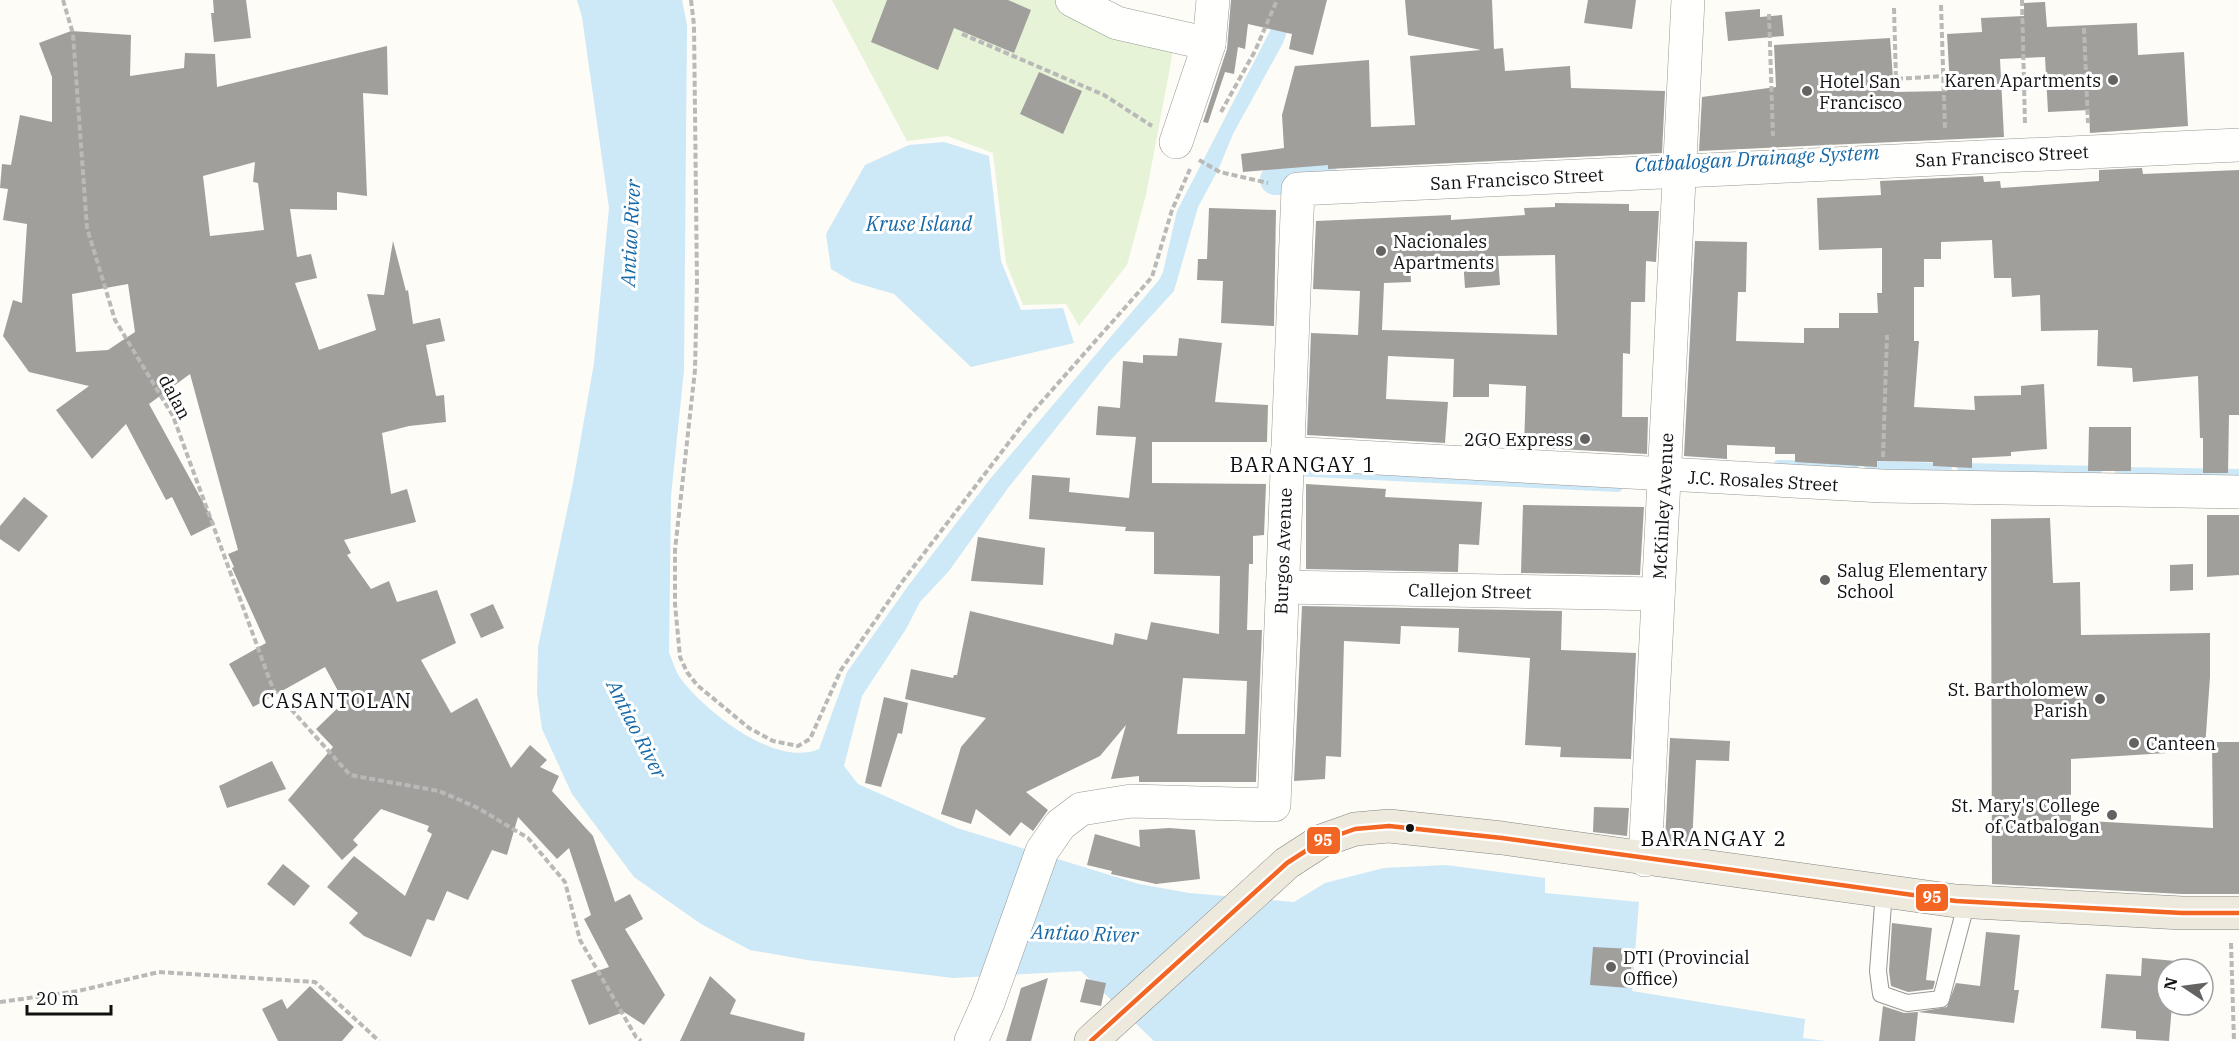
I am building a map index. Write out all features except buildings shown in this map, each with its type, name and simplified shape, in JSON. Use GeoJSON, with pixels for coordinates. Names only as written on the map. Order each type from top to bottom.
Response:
{"type":"FeatureCollection","features":[{"type":"Feature","properties":{"kind":"main road"},"geometry":{"type":"LineString","coordinates":[[1091,1041],[1287,863],[1321,841],[1355,829],[1389,826],[1502,838],[1645,860],[1967,902],[2182,913],[2235,913]]}},
{"type":"Feature","properties":{"kind":"street"},"geometry":{"type":"LineString","coordinates":[[1072,0],[1117,23],[1209,44]]}},
{"type":"Feature","properties":{"kind":"street"},"geometry":{"type":"LineString","coordinates":[[1190,153],[1209,44],[1213,0]]}},
{"type":"Feature","properties":{"kind":"street","name":"McKinley Avenue"},"geometry":{"type":"LineString","coordinates":[[1645,860],[1688,0]]}},
{"type":"Feature","properties":{"kind":"street","name":"San Francisco Street"},"geometry":{"type":"LineString","coordinates":[[1298,189],[1680,164],[1774,167],[2239,145]]}},
{"type":"Feature","properties":{"kind":"street","name":"Burgos Avenue"},"geometry":{"type":"LineString","coordinates":[[971,1041],[988,1003],[1042,851],[1060,825],[1081,809],[1104,803],[1131,801],[1274,806],[1298,189]]}},
{"type":"Feature","properties":{"kind":"street","name":"J.C. Rosales Street"},"geometry":{"type":"LineString","coordinates":[[1287,453],[1665,476],[1882,486],[2239,492]]}},
{"type":"Feature","properties":{"kind":"street","name":"Callejon Street"},"geometry":{"type":"LineString","coordinates":[[1282,587],[1658,594]]}},
{"type":"Feature","properties":{"kind":"lane"},"geometry":{"type":"LineString","coordinates":[[1884,891],[1878,971],[1881,994],[1907,1003],[1941,999],[1967,902]]}},
{"type":"Feature","properties":{"kind":"path","name":"dalan"},"geometry":{"type":"LineString","coordinates":[[63,0],[73,34],[87,228],[115,320],[173,416],[273,689],[350,775],[439,791],[478,808],[528,838],[565,882],[580,940],[640,1041]]}},
{"type":"Feature","properties":{"kind":"path"},"geometry":{"type":"LineString","coordinates":[[691,0],[694,25],[697,283],[695,370],[675,550],[675,604],[679,646],[687,672],[697,686],[749,728],[773,741],[798,746],[810,739],[842,670],[902,582],[1030,415],[1152,277],[1190,153]]}},
{"type":"Feature","properties":{"kind":"path"},"geometry":{"type":"LineString","coordinates":[[1218,116],[1255,51],[1276,0]]}},
{"type":"Feature","properties":{"kind":"path"},"geometry":{"type":"LineString","coordinates":[[2022,0],[2026,155]]}},
{"type":"Feature","properties":{"kind":"path"},"geometry":{"type":"LineString","coordinates":[[1941,5],[1945,159]]}},
{"type":"Feature","properties":{"kind":"path"},"geometry":{"type":"LineString","coordinates":[[1894,8],[1896,79],[1944,76]]}},
{"type":"Feature","properties":{"kind":"path"},"geometry":{"type":"LineString","coordinates":[[1769,14],[1774,167]]}},
{"type":"Feature","properties":{"kind":"path"},"geometry":{"type":"LineString","coordinates":[[2084,27],[2089,152]]}},
{"type":"Feature","properties":{"kind":"path"},"geometry":{"type":"LineString","coordinates":[[962,34],[1104,96],[1220,172],[1298,189]]}},
{"type":"Feature","properties":{"kind":"path"},"geometry":{"type":"LineString","coordinates":[[1882,486],[1887,335]]}},
{"type":"Feature","properties":{"kind":"path"},"geometry":{"type":"LineString","coordinates":[[2234,1041],[2235,913]]}},
{"type":"Feature","properties":{"kind":"path"},"geometry":{"type":"LineString","coordinates":[[0,1002],[78,992],[159,972],[315,982],[379,1041]]}},
{"type":"Feature","properties":{"kind":"green space"},"geometry":{"type":"Polygon","coordinates":[[[832,0],[1056,0],[1174,46],[1146,195],[1127,265],[1079,326],[1066,304],[1023,305],[1006,263],[993,153],[947,136],[907,141],[832,0]]]}},
{"type":"Feature","properties":{"kind":"water","name":"Antiao River"},"geometry":{"type":"Polygon","coordinates":[[[577,0],[682,0],[687,25],[684,370],[671,496],[669,653],[681,679],[707,707],[724,721],[763,744],[783,751],[802,753],[819,749],[847,672],[908,586],[990,479],[1159,280],[1163,272],[1177,211],[1274,23],[1299,0],[1283,43],[1233,134],[1219,168],[1198,207],[1174,291],[1108,363],[1008,488],[949,571],[920,602],[906,629],[862,696],[844,766],[858,784],[957,828],[1139,884],[1189,893],[1294,902],[1325,883],[1384,868],[1446,865],[1545,878],[1545,893],[1639,902],[1632,991],[1805,1019],[1803,1038],[1826,1041],[1154,1041],[1081,971],[953,978],[807,960],[750,950],[701,924],[634,877],[572,794],[542,729],[537,693],[538,647],[573,483],[594,363],[609,208],[582,17],[577,0]]]}},
{"type":"Feature","properties":{"kind":"water","name":"Kruse Island"},"geometry":{"type":"Polygon","coordinates":[[[944,142],[989,156],[1001,261],[1021,310],[1063,308],[1074,343],[971,367],[894,294],[853,282],[831,269],[826,234],[865,165],[909,145],[944,142]]]}},
{"type":"Feature","properties":{"kind":"waterway","name":"Catbalogan Drainage System"},"geometry":{"type":"LineString","coordinates":[[1275,180],[1325,179]]}},
{"type":"Feature","properties":{"kind":"waterway"},"geometry":{"type":"LineString","coordinates":[[1778,464],[1855,465]]}},
{"type":"Feature","properties":{"kind":"waterway"},"geometry":{"type":"LineString","coordinates":[[1868,465],[1948,467]]}},
{"type":"Feature","properties":{"kind":"waterway"},"geometry":{"type":"LineString","coordinates":[[1961,467],[2098,470]]}},
{"type":"Feature","properties":{"kind":"waterway"},"geometry":{"type":"LineString","coordinates":[[2119,471],[2239,473]]}},
{"type":"Feature","properties":{"kind":"waterway"},"geometry":{"type":"LineString","coordinates":[[1292,472],[1618,488]]}},
{"type":"Feature","properties":{"kind":"transit line","name":"95"},"geometry":{"type":"LineString","coordinates":[[1091,1041],[1287,863],[1321,841],[1355,829],[1389,826],[1502,838],[1956,901],[2182,913],[2239,913]]}},
{"type":"Feature","properties":{"kind":"place","name":"Karen Apartments"},"geometry":{"type":"Point","coordinates":[2113,80]}},
{"type":"Feature","properties":{"kind":"place","name":"Hotel San Francisco"},"geometry":{"type":"Point","coordinates":[1807,91]}},
{"type":"Feature","properties":{"kind":"place","name":"Nacionales Apartments"},"geometry":{"type":"Point","coordinates":[1381,251]}},
{"type":"Feature","properties":{"kind":"place","name":"2GO Express"},"geometry":{"type":"Point","coordinates":[1585,439]}},
{"type":"Feature","properties":{"kind":"place","name":"Salug Elementary School"},"geometry":{"type":"Point","coordinates":[1825,580]}},
{"type":"Feature","properties":{"kind":"place","name":"St. Bartholomew Parish"},"geometry":{"type":"Point","coordinates":[2100,699]}},
{"type":"Feature","properties":{"kind":"place","name":"Canteen"},"geometry":{"type":"Point","coordinates":[2134,743]}},
{"type":"Feature","properties":{"kind":"place","name":"St. Mary's College of Catbalogan"},"geometry":{"type":"Point","coordinates":[2112,815]}},
{"type":"Feature","properties":{"kind":"place","name":"DTI (Provincial Office)"},"geometry":{"type":"Point","coordinates":[1611,967]}},
{"type":"Feature","properties":{"kind":"district","name":"BARANGAY 1"},"geometry":{"type":"Point","coordinates":[1303,464]}},
{"type":"Feature","properties":{"kind":"district","name":"CASANTOLAN"},"geometry":{"type":"Point","coordinates":[337,700]}},
{"type":"Feature","properties":{"kind":"district","name":"BARANGAY 2"},"geometry":{"type":"Point","coordinates":[1714,838]}}]}
